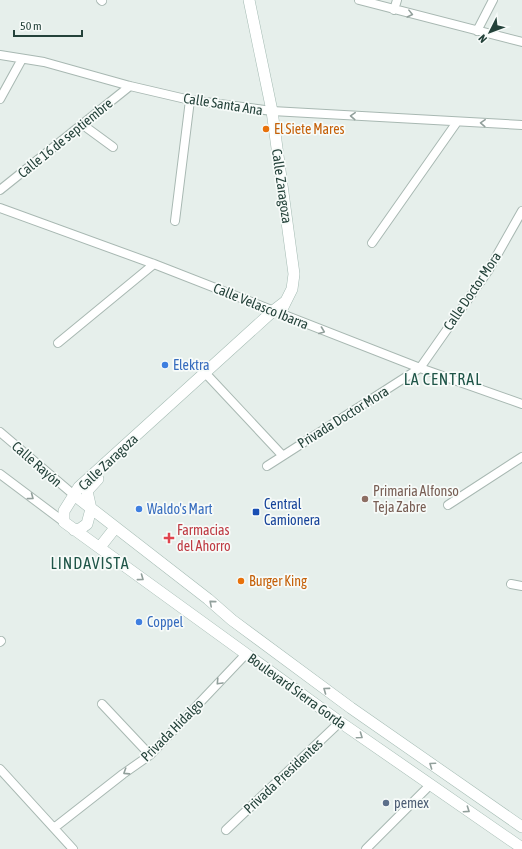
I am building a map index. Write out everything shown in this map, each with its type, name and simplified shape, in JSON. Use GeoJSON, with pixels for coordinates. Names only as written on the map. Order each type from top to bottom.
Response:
{"type":"FeatureCollection","features":[{"type":"Feature","properties":{"kind":"main road","name":"Calle Zaragoza"},"geometry":{"type":"LineString","coordinates":[[90,508],[87,491],[210,377],[276,312],[286,301],[292,289],[294,274],[272,112],[249,0]]}},
{"type":"Feature","properties":{"kind":"main road","name":"Calle Zaragoza"},"geometry":{"type":"LineString","coordinates":[[74,496],[80,488],[276,312]]}},
{"type":"Feature","properties":{"kind":"main road","name":"Boulevard Sierra Gorda"},"geometry":{"type":"LineString","coordinates":[[74,496],[208,599],[232,620],[351,708],[522,827]]}},
{"type":"Feature","properties":{"kind":"main road"},"geometry":{"type":"LineString","coordinates":[[64,522],[64,511],[74,496]]}},
{"type":"Feature","properties":{"kind":"main road"},"geometry":{"type":"LineString","coordinates":[[74,530],[80,529],[87,524],[90,508]]}},
{"type":"Feature","properties":{"kind":"main road","name":"Boulevard Sierra Gorda"},"geometry":{"type":"LineString","coordinates":[[64,522],[340,722],[522,848]]}},
{"type":"Feature","properties":{"kind":"main road"},"geometry":{"type":"LineString","coordinates":[[100,547],[115,528]]}},
{"type":"Feature","properties":{"kind":"main road"},"geometry":{"type":"LineString","coordinates":[[222,636],[232,620]]}},
{"type":"Feature","properties":{"kind":"street"},"geometry":{"type":"LineString","coordinates":[[359,0],[522,42]]}},
{"type":"Feature","properties":{"kind":"street"},"geometry":{"type":"LineString","coordinates":[[394,10],[397,0]]}},
{"type":"Feature","properties":{"kind":"street"},"geometry":{"type":"LineString","coordinates":[[477,31],[493,0]]}},
{"type":"Feature","properties":{"kind":"street","name":"Calle Santa Ana"},"geometry":{"type":"LineString","coordinates":[[0,55],[44,62],[130,86],[190,100],[272,112],[522,125]]}},
{"type":"Feature","properties":{"kind":"street"},"geometry":{"type":"LineString","coordinates":[[0,99],[22,59]]}},
{"type":"Feature","properties":{"kind":"street","name":"Calle 16 de septiembre"},"geometry":{"type":"LineString","coordinates":[[0,190],[130,86]]}},
{"type":"Feature","properties":{"kind":"street"},"geometry":{"type":"LineString","coordinates":[[175,221],[190,100]]}},
{"type":"Feature","properties":{"kind":"street"},"geometry":{"type":"LineString","coordinates":[[372,243],[457,122]]}},
{"type":"Feature","properties":{"kind":"street"},"geometry":{"type":"LineString","coordinates":[[83,125],[112,147]]}},
{"type":"Feature","properties":{"kind":"street","name":"Calle Velasco Ibarra"},"geometry":{"type":"LineString","coordinates":[[0,208],[154,264],[420,368],[522,404]]}},
{"type":"Feature","properties":{"kind":"street","name":"Calle Doctor Mora"},"geometry":{"type":"LineString","coordinates":[[420,368],[488,271],[522,211]]}},
{"type":"Feature","properties":{"kind":"street"},"geometry":{"type":"LineString","coordinates":[[58,343],[154,264]]}},
{"type":"Feature","properties":{"kind":"street","name":"Privada Doctor Mora"},"geometry":{"type":"LineString","coordinates":[[267,466],[420,368]]}},
{"type":"Feature","properties":{"kind":"street"},"geometry":{"type":"LineString","coordinates":[[210,377],[282,455]]}},
{"type":"Feature","properties":{"kind":"street","name":"Calle Rayón"},"geometry":{"type":"LineString","coordinates":[[0,432],[74,496]]}},
{"type":"Feature","properties":{"kind":"street"},"geometry":{"type":"LineString","coordinates":[[448,505],[522,457]]}},
{"type":"Feature","properties":{"kind":"street"},"geometry":{"type":"LineString","coordinates":[[0,474],[64,522]]}},
{"type":"Feature","properties":{"kind":"street"},"geometry":{"type":"LineString","coordinates":[[511,584],[522,586]]}},
{"type":"Feature","properties":{"kind":"street","name":"Privada Hidalgo"},"geometry":{"type":"LineString","coordinates":[[54,828],[123,774],[150,755],[246,654]]}},
{"type":"Feature","properties":{"kind":"street"},"geometry":{"type":"LineString","coordinates":[[102,704],[150,755]]}},
{"type":"Feature","properties":{"kind":"street","name":"Privada Presidentes"},"geometry":{"type":"LineString","coordinates":[[226,830],[340,722]]}},
{"type":"Feature","properties":{"kind":"street"},"geometry":{"type":"LineString","coordinates":[[0,768],[73,849]]}},
{"type":"Feature","properties":{"kind":"street"},"geometry":{"type":"LineString","coordinates":[[366,849],[430,785]]}},
{"type":"Feature","properties":{"kind":"place","name":"El Siete Mares"},"geometry":{"type":"Point","coordinates":[266,129]}},
{"type":"Feature","properties":{"kind":"place","name":"Elektra"},"geometry":{"type":"Point","coordinates":[165,365]}},
{"type":"Feature","properties":{"kind":"place","name":"Primaria Alfonso Teja Zabre"},"geometry":{"type":"Point","coordinates":[365,499]}},
{"type":"Feature","properties":{"kind":"place","name":"Waldo's Mart"},"geometry":{"type":"Point","coordinates":[139,509]}},
{"type":"Feature","properties":{"kind":"place","name":"Central Camionera"},"geometry":{"type":"Point","coordinates":[256,512]}},
{"type":"Feature","properties":{"kind":"place","name":"Farmacias del Ahorro"},"geometry":{"type":"Point","coordinates":[169,538]}},
{"type":"Feature","properties":{"kind":"place","name":"Burger King"},"geometry":{"type":"Point","coordinates":[241,581]}},
{"type":"Feature","properties":{"kind":"place","name":"Coppel"},"geometry":{"type":"Point","coordinates":[139,622]}},
{"type":"Feature","properties":{"kind":"place","name":"pemex"},"geometry":{"type":"Point","coordinates":[386,803]}},
{"type":"Feature","properties":{"kind":"district","name":"LA CENTRAL"},"geometry":{"type":"Point","coordinates":[443,379]}},
{"type":"Feature","properties":{"kind":"district","name":"LINDAVISTA"},"geometry":{"type":"Point","coordinates":[90,563]}}]}
